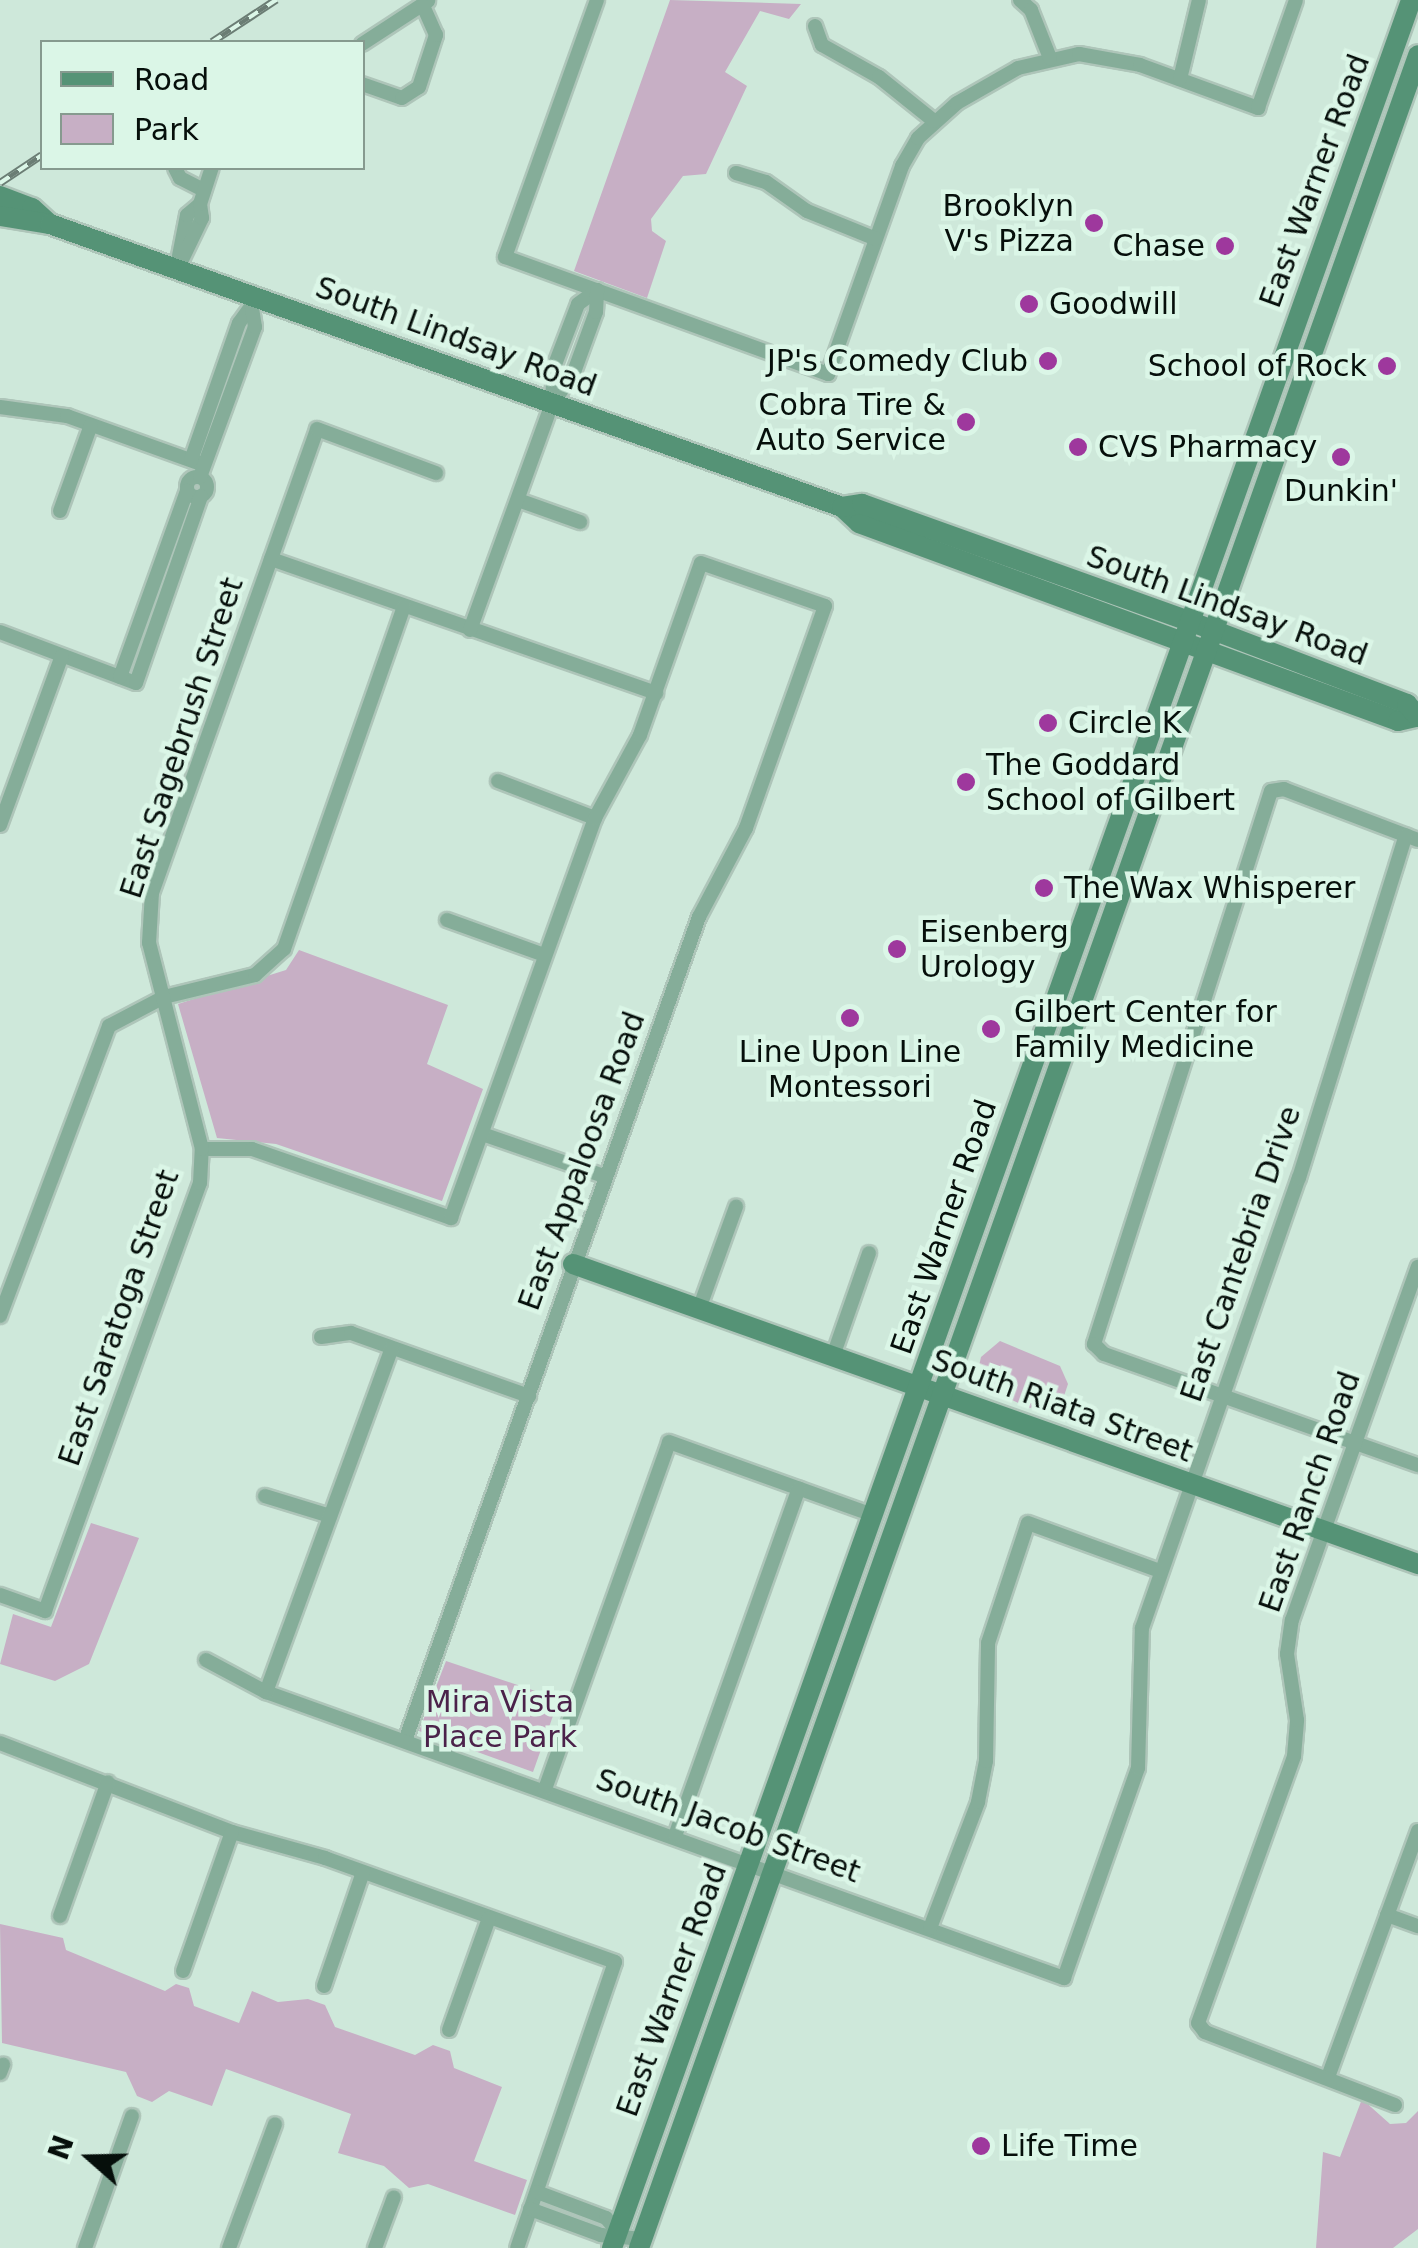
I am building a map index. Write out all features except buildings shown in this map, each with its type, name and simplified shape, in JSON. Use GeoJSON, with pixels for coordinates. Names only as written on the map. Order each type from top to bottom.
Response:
{"type":"FeatureCollection","features":[{"type":"Feature","properties":{"kind":"main road","name":"East Warner Road"},"geometry":{"type":"LineString","coordinates":[[615,2240],[1410,0]]}},
{"type":"Feature","properties":{"kind":"main road","name":"East Warner Road"},"geometry":{"type":"LineString","coordinates":[[640,2244],[1418,55]]}},
{"type":"Feature","properties":{"kind":"main road","name":"South Lindsay Road"},"geometry":{"type":"LineString","coordinates":[[0,196],[32,208],[50,224]]}},
{"type":"Feature","properties":{"kind":"main road","name":"South Lindsay Road"},"geometry":{"type":"LineString","coordinates":[[0,216],[50,224],[254,302],[842,506],[862,504],[1186,631]]}},
{"type":"Feature","properties":{"kind":"main road"},"geometry":{"type":"LineString","coordinates":[[1303,304],[1328,313]]}},
{"type":"Feature","properties":{"kind":"main road","name":"South Lindsay Road"},"geometry":{"type":"LineString","coordinates":[[842,506],[859,523],[1407,704],[1417,717]]}},
{"type":"Feature","properties":{"kind":"main road"},"geometry":{"type":"LineString","coordinates":[[892,535],[949,545],[961,541]]}},
{"type":"Feature","properties":{"kind":"main road"},"geometry":{"type":"LineString","coordinates":[[1070,958],[1094,966]]}},
{"type":"Feature","properties":{"kind":"main road","name":"South Riata Street"},"geometry":{"type":"LineString","coordinates":[[574,1264],[1418,1564]]}},
{"type":"Feature","properties":{"kind":"street"},"geometry":{"type":"LineString","coordinates":[[597,0],[505,258],[828,374],[902,166],[934,121],[982,87],[1050,58],[1110,56],[1258,108],[1296,0]]}},
{"type":"Feature","properties":{"kind":"street"},"geometry":{"type":"LineString","coordinates":[[1020,0],[1031,10],[1050,58]]}},
{"type":"Feature","properties":{"kind":"street"},"geometry":{"type":"LineString","coordinates":[[1180,79],[1198,0]]}},
{"type":"Feature","properties":{"kind":"street"},"geometry":{"type":"LineString","coordinates":[[365,42],[426,3],[436,36],[419,86],[402,98],[365,85]]}},
{"type":"Feature","properties":{"kind":"street"},"geometry":{"type":"LineString","coordinates":[[815,26],[822,45],[880,77],[934,121]]}},
{"type":"Feature","properties":{"kind":"street"},"geometry":{"type":"LineString","coordinates":[[176,170],[202,197]]}},
{"type":"Feature","properties":{"kind":"street"},"geometry":{"type":"LineString","coordinates":[[177,270],[178,244],[211,170]]}},
{"type":"Feature","properties":{"kind":"street"},"geometry":{"type":"LineString","coordinates":[[736,174],[766,182],[808,211],[876,239]]}},
{"type":"Feature","properties":{"kind":"street"},"geometry":{"type":"LineString","coordinates":[[470,630],[552,404],[554,367],[578,304],[597,290]]}},
{"type":"Feature","properties":{"kind":"street"},"geometry":{"type":"LineString","coordinates":[[0,632],[136,683],[182,557],[194,493],[190,478],[198,468],[255,328],[254,302]]}},
{"type":"Feature","properties":{"kind":"street"},"geometry":{"type":"LineString","coordinates":[[0,407],[67,416],[198,468]]}},
{"type":"Feature","properties":{"kind":"street"},"geometry":{"type":"LineString","coordinates":[[60,511],[91,424]]}},
{"type":"Feature","properties":{"kind":"street","name":"East Sagebrush Street"},"geometry":{"type":"LineString","coordinates":[[164,997],[149,943],[152,894],[317,429],[436,474]]}},
{"type":"Feature","properties":{"kind":"street"},"geometry":{"type":"LineString","coordinates":[[120,677],[165,551],[194,493]]}},
{"type":"Feature","properties":{"kind":"street"},"geometry":{"type":"LineString","coordinates":[[518,500],[580,522]]}},
{"type":"Feature","properties":{"kind":"street"},"geometry":{"type":"LineString","coordinates":[[165,551],[182,557]]}},
{"type":"Feature","properties":{"kind":"street"},"geometry":{"type":"LineString","coordinates":[[202,1149],[252,1149],[451,1218],[594,818],[656,693],[271,559]]}},
{"type":"Feature","properties":{"kind":"street","name":"East Appaloosa Road"},"geometry":{"type":"LineString","coordinates":[[405,1741],[699,917],[746,828],[824,606],[701,563],[656,693]]}},
{"type":"Feature","properties":{"kind":"street"},"geometry":{"type":"LineString","coordinates":[[152,587],[168,593]]}},
{"type":"Feature","properties":{"kind":"street"},"geometry":{"type":"LineString","coordinates":[[0,1316],[97,1044],[132,1008],[255,975],[284,949],[404,606]]}},
{"type":"Feature","properties":{"kind":"street"},"geometry":{"type":"LineString","coordinates":[[0,822],[62,656]]}},
{"type":"Feature","properties":{"kind":"street"},"geometry":{"type":"LineString","coordinates":[[498,781],[594,818]]}},
{"type":"Feature","properties":{"kind":"street"},"geometry":{"type":"LineString","coordinates":[[1412,837],[1284,789],[1271,790],[1094,1344],[1104,1354],[1418,1465]]}},
{"type":"Feature","properties":{"kind":"street","name":"East Cantebria Drive"},"geometry":{"type":"LineString","coordinates":[[1064,1978],[1138,1768],[1142,1628],[1299,1178],[1412,837]]}},
{"type":"Feature","properties":{"kind":"street"},"geometry":{"type":"LineString","coordinates":[[447,920],[544,954]]}},
{"type":"Feature","properties":{"kind":"street","name":"East Saratoga Street"},"geometry":{"type":"LineString","coordinates":[[0,1595],[45,1611],[200,1184],[202,1149],[164,997]]}},
{"type":"Feature","properties":{"kind":"street"},"geometry":{"type":"LineString","coordinates":[[482,1134],[604,1176]]}},
{"type":"Feature","properties":{"kind":"street"},"geometry":{"type":"LineString","coordinates":[[699,1308],[736,1206]]}},
{"type":"Feature","properties":{"kind":"street"},"geometry":{"type":"LineString","coordinates":[[833,1356],[869,1253]]}},
{"type":"Feature","properties":{"kind":"street","name":"East Ranch Road"},"geometry":{"type":"LineString","coordinates":[[1328,2078],[1205,2032],[1198,2024],[1294,1756],[1297,1720],[1287,1654],[1292,1620],[1418,1268]]}},
{"type":"Feature","properties":{"kind":"street"},"geometry":{"type":"LineString","coordinates":[[320,1337],[351,1333],[528,1396]]}},
{"type":"Feature","properties":{"kind":"street"},"geometry":{"type":"LineString","coordinates":[[266,1692],[392,1348]]}},
{"type":"Feature","properties":{"kind":"street"},"geometry":{"type":"LineString","coordinates":[[545,1789],[670,1442],[873,1515]]}},
{"type":"Feature","properties":{"kind":"street"},"geometry":{"type":"LineString","coordinates":[[675,1836],[799,1488]]}},
{"type":"Feature","properties":{"kind":"street"},"geometry":{"type":"LineString","coordinates":[[265,1496],[330,1516]]}},
{"type":"Feature","properties":{"kind":"street"},"geometry":{"type":"LineString","coordinates":[[930,1928],[978,1802],[986,1760],[988,1643],[1028,1523],[1160,1571]]}},
{"type":"Feature","properties":{"kind":"street","name":"South Jacob Street"},"geometry":{"type":"LineString","coordinates":[[206,1660],[266,1692],[1064,1978]]}},
{"type":"Feature","properties":{"kind":"street"},"geometry":{"type":"LineString","coordinates":[[0,1743],[232,1832],[363,1872],[615,1962],[516,2248]]}},
{"type":"Feature","properties":{"kind":"street"},"geometry":{"type":"LineString","coordinates":[[60,1916],[108,1782]]}},
{"type":"Feature","properties":{"kind":"street"},"geometry":{"type":"LineString","coordinates":[[1395,2105],[1328,2078],[1418,1830]]}},
{"type":"Feature","properties":{"kind":"street"},"geometry":{"type":"LineString","coordinates":[[183,1971],[232,1832]]}},
{"type":"Feature","properties":{"kind":"street"},"geometry":{"type":"LineString","coordinates":[[324,1986],[363,1872]]}},
{"type":"Feature","properties":{"kind":"street"},"geometry":{"type":"LineString","coordinates":[[1387,1916],[1418,1926]]}},
{"type":"Feature","properties":{"kind":"street"},"geometry":{"type":"LineString","coordinates":[[449,2030],[489,1918]]}},
{"type":"Feature","properties":{"kind":"street"},"geometry":{"type":"LineString","coordinates":[[85,2248],[132,2116]]}},
{"type":"Feature","properties":{"kind":"street"},"geometry":{"type":"LineString","coordinates":[[228,2248],[275,2124]]}},
{"type":"Feature","properties":{"kind":"street"},"geometry":{"type":"LineString","coordinates":[[536,2192],[606,2218],[615,2240]]}},
{"type":"Feature","properties":{"kind":"street"},"geometry":{"type":"LineString","coordinates":[[375,2248],[394,2197]]}},
{"type":"Feature","properties":{"kind":"street"},"geometry":{"type":"LineString","coordinates":[[530,2209],[615,2240],[640,2244]]}},
{"type":"Feature","properties":{"kind":"green space"},"geometry":{"type":"Polygon","coordinates":[[[670,0],[801,4],[789,19],[760,11],[725,72],[747,86],[706,174],[683,176],[651,219],[652,231],[666,241],[647,298],[574,271],[670,0]]]}},
{"type":"Feature","properties":{"kind":"green space"},"geometry":{"type":"Polygon","coordinates":[[[299,950],[448,1005],[427,1064],[483,1089],[442,1201],[276,1144],[217,1138],[178,1004],[286,970],[299,950]]]}},
{"type":"Feature","properties":{"kind":"green space"},"geometry":{"type":"Polygon","coordinates":[[[1000,1341],[1060,1366],[1068,1384],[1064,1396],[1030,1408],[975,1384],[981,1357],[1000,1341]]]}},
{"type":"Feature","properties":{"kind":"green space"},"geometry":{"type":"Polygon","coordinates":[[[91,1523],[139,1538],[89,1664],[55,1681],[0,1664],[13,1614],[51,1627],[91,1523]]]}},
{"type":"Feature","properties":{"kind":"green space","name":"Mira Vista Place Park"},"geometry":{"type":"Polygon","coordinates":[[[446,1661],[559,1699],[533,1772],[419,1731],[446,1661]]]}},
{"type":"Feature","properties":{"kind":"green space"},"geometry":{"type":"Polygon","coordinates":[[[0,1924],[63,1938],[66,1950],[165,1991],[176,1984],[189,1988],[194,2006],[239,2023],[252,1991],[278,2002],[308,1999],[325,2005],[335,2027],[415,2055],[433,2045],[450,2051],[454,2068],[502,2087],[474,2161],[527,2180],[515,2215],[428,2184],[409,2188],[384,2166],[338,2153],[351,2114],[226,2069],[212,2106],[169,2091],[152,2102],[137,2096],[126,2072],[2,2043],[0,1924]]]}},
{"type":"Feature","properties":{"kind":"green space"},"geometry":{"type":"Polygon","coordinates":[[[1362,2099],[1390,2124],[1406,2123],[1418,2111],[1418,2229],[1393,2248],[1316,2248],[1323,2152],[1340,2157],[1362,2099]]]}},
{"type":"Feature","properties":{"kind":"railway"},"geometry":{"type":"LineString","coordinates":[[215,40],[276,0]]}},
{"type":"Feature","properties":{"kind":"railway"},"geometry":{"type":"LineString","coordinates":[[0,183],[40,156]]}},
{"type":"Feature","properties":{"kind":"place","name":"Brooklyn V's Pizza"},"geometry":{"type":"Point","coordinates":[1094,223]}},
{"type":"Feature","properties":{"kind":"place","name":"Chase"},"geometry":{"type":"Point","coordinates":[1225,246]}},
{"type":"Feature","properties":{"kind":"place","name":"Goodwill"},"geometry":{"type":"Point","coordinates":[1029,304]}},
{"type":"Feature","properties":{"kind":"place","name":"JP's Comedy Club"},"geometry":{"type":"Point","coordinates":[1048,361]}},
{"type":"Feature","properties":{"kind":"place","name":"School of Rock"},"geometry":{"type":"Point","coordinates":[1387,366]}},
{"type":"Feature","properties":{"kind":"place","name":"Cobra Tire & Auto Service"},"geometry":{"type":"Point","coordinates":[966,422]}},
{"type":"Feature","properties":{"kind":"place","name":"CVS Pharmacy"},"geometry":{"type":"Point","coordinates":[1078,447]}},
{"type":"Feature","properties":{"kind":"place","name":"Dunkin'"},"geometry":{"type":"Point","coordinates":[1341,457]}},
{"type":"Feature","properties":{"kind":"place","name":"Circle K"},"geometry":{"type":"Point","coordinates":[1048,723]}},
{"type":"Feature","properties":{"kind":"place","name":"The Goddard School of Gilbert"},"geometry":{"type":"Point","coordinates":[966,782]}},
{"type":"Feature","properties":{"kind":"place","name":"The Wax Whisperer"},"geometry":{"type":"Point","coordinates":[1044,888]}},
{"type":"Feature","properties":{"kind":"place","name":"Eisenberg Urology"},"geometry":{"type":"Point","coordinates":[897,949]}},
{"type":"Feature","properties":{"kind":"place","name":"Line Upon Line Montessori"},"geometry":{"type":"Point","coordinates":[850,1018]}},
{"type":"Feature","properties":{"kind":"place","name":"Gilbert Center for Family Medicine"},"geometry":{"type":"Point","coordinates":[991,1029]}},
{"type":"Feature","properties":{"kind":"place","name":"Life Time"},"geometry":{"type":"Point","coordinates":[981,2146]}}]}
